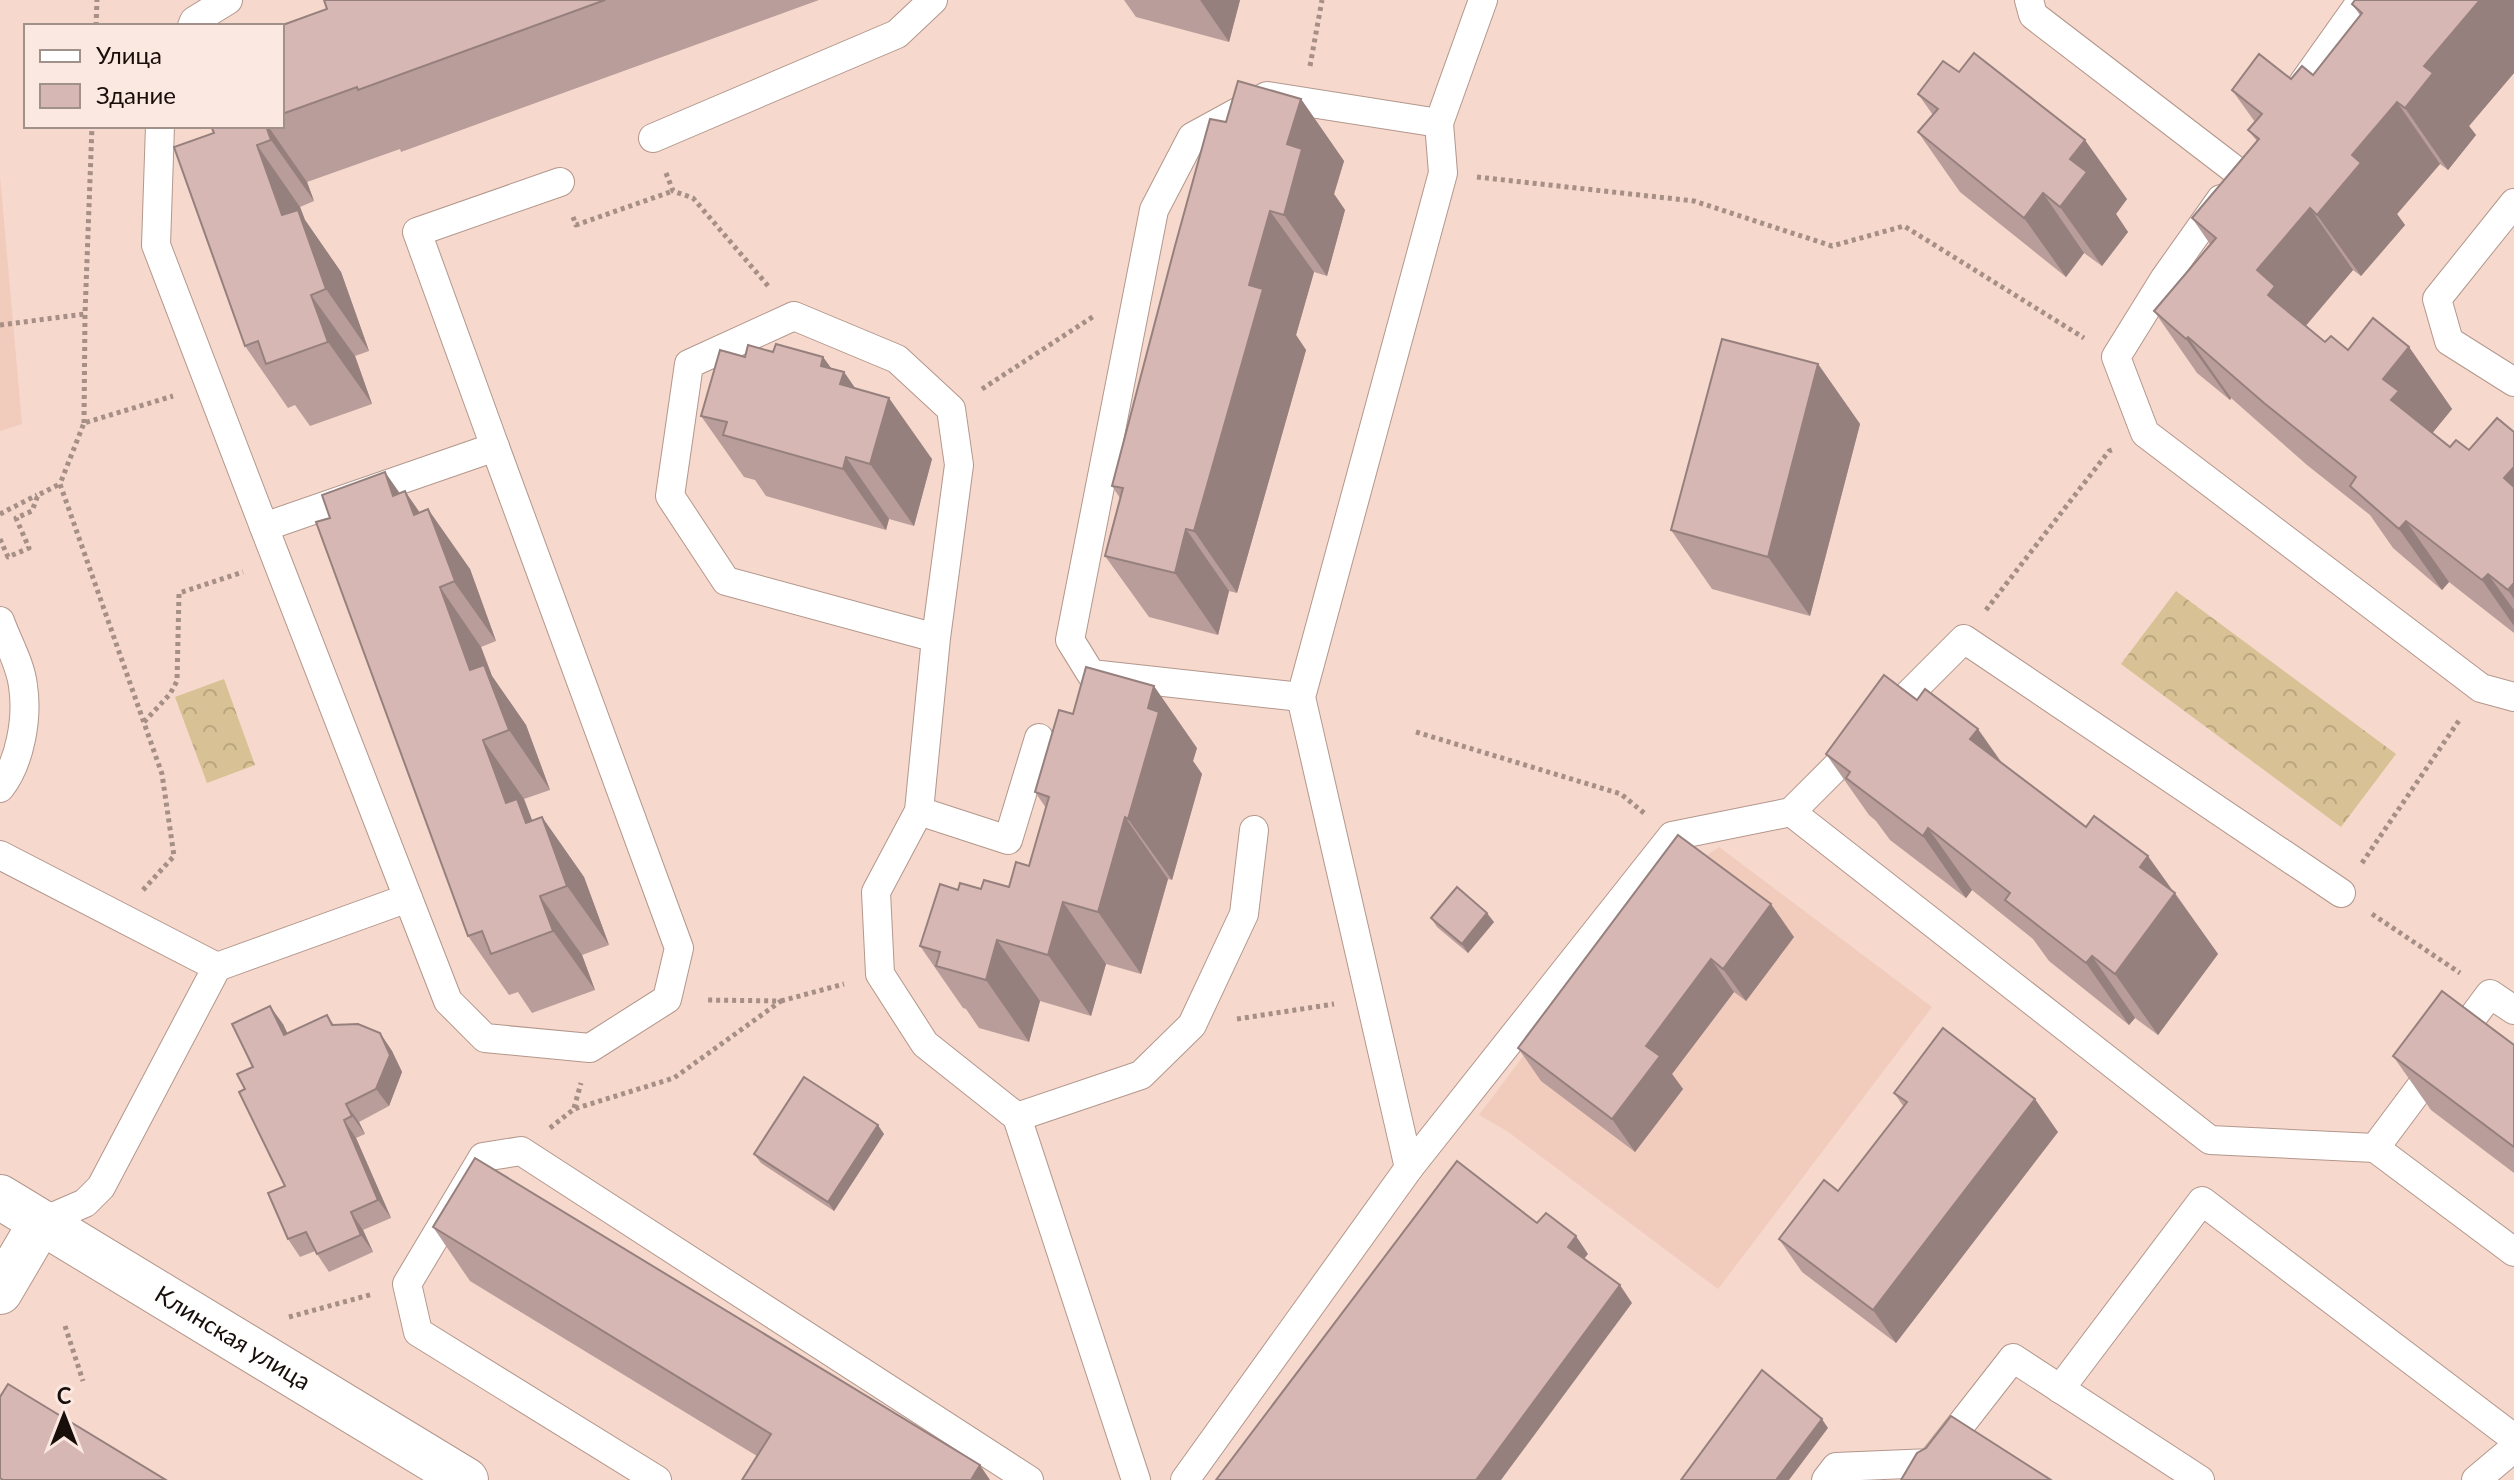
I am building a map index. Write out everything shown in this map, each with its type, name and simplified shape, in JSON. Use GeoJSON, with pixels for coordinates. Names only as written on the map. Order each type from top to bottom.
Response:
{"type":"FeatureCollection","features":[{"type":"Feature","properties":{"kind":"street","name":"Клинская улица"},"geometry":{"type":"LineString","coordinates":[[0,1197],[466,1480]]}},
{"type":"Feature","properties":{"kind":"street"},"geometry":{"type":"LineString","coordinates":[[0,1292],[41,1222]]}},
{"type":"Feature","properties":{"kind":"lane"},"geometry":{"type":"LineString","coordinates":[[193,24],[228,0]]}},
{"type":"Feature","properties":{"kind":"lane"},"geometry":{"type":"LineString","coordinates":[[653,138],[897,34],[933,0]]}},
{"type":"Feature","properties":{"kind":"lane"},"geometry":{"type":"LineString","coordinates":[[1409,1168],[1301,697],[1443,173],[1439,123],[1483,0]]}},
{"type":"Feature","properties":{"kind":"lane"},"geometry":{"type":"LineString","coordinates":[[2029,0],[2033,15],[2239,173]]}},
{"type":"Feature","properties":{"kind":"lane"},"geometry":{"type":"LineString","coordinates":[[2274,123],[2362,0]]}},
{"type":"Feature","properties":{"kind":"lane"},"geometry":{"type":"LineString","coordinates":[[1301,697],[1091,674],[1070,640],[1154,210],[1192,137],[1267,96],[1439,123]]}},
{"type":"Feature","properties":{"kind":"lane"},"geometry":{"type":"LineString","coordinates":[[160,128],[156,245],[448,1001],[485,1038],[590,1048],[667,999],[679,948],[417,232],[560,182]]}},
{"type":"Feature","properties":{"kind":"lane"},"geometry":{"type":"LineString","coordinates":[[2257,148],[2165,278],[2116,357],[2145,433],[2481,688],[2514,697]]}},
{"type":"Feature","properties":{"kind":"lane"},"geometry":{"type":"LineString","coordinates":[[2514,203],[2437,299],[2449,341],[2514,382]]}},
{"type":"Feature","properties":{"kind":"lane"},"geometry":{"type":"LineString","coordinates":[[936,638],[726,581],[670,496],[689,364],[794,316],[897,359],[951,409],[959,465],[936,638],[919,811],[876,892],[880,974],[925,1044],[1017,1117],[1136,1480]]}},
{"type":"Feature","properties":{"kind":"lane"},"geometry":{"type":"LineString","coordinates":[[264,527],[495,447]]}},
{"type":"Feature","properties":{"kind":"lane"},"geometry":{"type":"LineString","coordinates":[[0,621],[23,685],[22,731],[7,779],[0,788]]}},
{"type":"Feature","properties":{"kind":"lane"},"geometry":{"type":"LineString","coordinates":[[1185,1480],[1409,1168],[1672,836],[1791,812],[1964,639],[2341,893]]}},
{"type":"Feature","properties":{"kind":"lane"},"geometry":{"type":"LineString","coordinates":[[919,811],[1008,840],[1039,738]]}},
{"type":"Feature","properties":{"kind":"lane"},"geometry":{"type":"LineString","coordinates":[[1791,812],[2210,1140],[2375,1148],[2514,1252]]}},
{"type":"Feature","properties":{"kind":"lane"},"geometry":{"type":"LineString","coordinates":[[1017,1117],[1141,1075],[1192,1025],[1244,914],[1254,830]]}},
{"type":"Feature","properties":{"kind":"lane"},"geometry":{"type":"LineString","coordinates":[[0,855],[217,967]]}},
{"type":"Feature","properties":{"kind":"lane"},"geometry":{"type":"LineString","coordinates":[[41,1222],[85,1203],[101,1187],[217,967],[408,898]]}},
{"type":"Feature","properties":{"kind":"lane"},"geometry":{"type":"LineString","coordinates":[[2375,1148],[2490,994],[2514,1010]]}},
{"type":"Feature","properties":{"kind":"lane"},"geometry":{"type":"LineString","coordinates":[[657,1480],[418,1332],[407,1284],[483,1157],[521,1151],[1029,1480]]}},
{"type":"Feature","properties":{"kind":"lane"},"geometry":{"type":"LineString","coordinates":[[2060,1389],[2202,1201],[2514,1438]]}},
{"type":"Feature","properties":{"kind":"lane"},"geometry":{"type":"LineString","coordinates":[[1826,1480],[1836,1467],[1931,1463],[2013,1358],[2200,1480]]}},
{"type":"Feature","properties":{"kind":"lane"},"geometry":{"type":"LineString","coordinates":[[2476,1480],[2514,1448]]}},
{"type":"Feature","properties":{"kind":"path"},"geometry":{"type":"LineString","coordinates":[[96,24],[97,0]]}},
{"type":"Feature","properties":{"kind":"path"},"geometry":{"type":"LineString","coordinates":[[1303,100],[1322,0]]}},
{"type":"Feature","properties":{"kind":"path"},"geometry":{"type":"LineString","coordinates":[[92,128],[84,423],[60,484],[162,774],[174,856],[118,917]]}},
{"type":"Feature","properties":{"kind":"path"},"geometry":{"type":"LineString","coordinates":[[653,138],[673,191]]}},
{"type":"Feature","properties":{"kind":"path"},"geometry":{"type":"LineString","coordinates":[[1443,173],[1694,201],[1832,246],[1904,226],[2116,357]]}},
{"type":"Feature","properties":{"kind":"path"},"geometry":{"type":"LineString","coordinates":[[625,207],[673,191],[693,198],[794,316]]}},
{"type":"Feature","properties":{"kind":"path"},"geometry":{"type":"LineString","coordinates":[[1003,376],[1139,286]]}},
{"type":"Feature","properties":{"kind":"path"},"geometry":{"type":"LineString","coordinates":[[0,325],[85,314]]}},
{"type":"Feature","properties":{"kind":"path"},"geometry":{"type":"LineString","coordinates":[[84,423],[210,385]]}},
{"type":"Feature","properties":{"kind":"path"},"geometry":{"type":"LineString","coordinates":[[1964,639],[2109,451],[2145,433]]}},
{"type":"Feature","properties":{"kind":"path"},"geometry":{"type":"LineString","coordinates":[[0,514],[60,484]]}},
{"type":"Feature","properties":{"kind":"path"},"geometry":{"type":"LineString","coordinates":[[0,539],[8,557],[29,548],[16,518],[32,511],[38,495]]}},
{"type":"Feature","properties":{"kind":"path"},"geometry":{"type":"LineString","coordinates":[[144,722],[170,694],[177,681],[179,593],[278,561]]}},
{"type":"Feature","properties":{"kind":"path"},"geometry":{"type":"LineString","coordinates":[[2481,688],[2341,893],[2490,994]]}},
{"type":"Feature","properties":{"kind":"path"},"geometry":{"type":"LineString","coordinates":[[1416,732],[1621,794],[1672,836]]}},
{"type":"Feature","properties":{"kind":"path"},"geometry":{"type":"LineString","coordinates":[[667,999],[781,1001],[880,974]]}},
{"type":"Feature","properties":{"kind":"path"},"geometry":{"type":"LineString","coordinates":[[1192,1025],[1370,998]]}},
{"type":"Feature","properties":{"kind":"path"},"geometry":{"type":"LineString","coordinates":[[521,1151],[574,1109],[674,1078],[781,1001]]}},
{"type":"Feature","properties":{"kind":"path"},"geometry":{"type":"LineString","coordinates":[[289,1317],[407,1284]]}},
{"type":"Feature","properties":{"kind":"path"},"geometry":{"type":"LineString","coordinates":[[65,1326],[83,1381]]}},
{"type":"Feature","properties":{"kind":"shaded area"},"geometry":{"type":"Polygon","coordinates":[[[0,176],[22,424],[0,431],[0,176]]]}},
{"type":"Feature","properties":{"kind":"shaded area"},"geometry":{"type":"Polygon","coordinates":[[[1719,847],[1932,1007],[1718,1289],[1507,1131],[1479,1115],[1610,941],[1654,892],[1719,847]]]}},
{"type":"Feature","properties":{"kind":"green space"},"geometry":{"type":"Polygon","coordinates":[[[2176,591],[2396,754],[2341,827],[2121,664],[2176,591]]]}},
{"type":"Feature","properties":{"kind":"green space"},"geometry":{"type":"Polygon","coordinates":[[[224,679],[255,765],[207,783],[175,697],[224,679]]]}},
{"type":"Feature","properties":{"kind":"building"},"geometry":{"type":"Polygon","coordinates":[[[324,0],[605,0],[358,90],[357,87],[284,113],[284,25],[327,9],[324,0]]]}},
{"type":"Feature","properties":{"kind":"building"},"geometry":{"type":"Polygon","coordinates":[[[2355,0],[2480,0],[2424,66],[2433,73],[2405,108],[2397,102],[2352,155],[2361,163],[2317,215],[2310,208],[2257,270],[2275,286],[2268,295],[2325,342],[2331,336],[2348,350],[2373,318],[2409,347],[2383,379],[2399,391],[2391,400],[2450,447],[2456,440],[2469,450],[2497,418],[2514,432],[2514,467],[2504,478],[2514,487],[2514,583],[2508,590],[2488,574],[2482,580],[2406,521],[2399,529],[2350,486],[2356,477],[2154,311],[2216,238],[2192,218],[2259,139],[2248,130],[2262,114],[2232,90],[2259,54],[2291,79],[2302,66],[2313,75],[2362,13],[2352,4],[2355,0]]]}},
{"type":"Feature","properties":{"kind":"building"},"geometry":{"type":"Polygon","coordinates":[[[1974,53],[2085,140],[2070,159],[2087,172],[2060,207],[2043,193],[2024,218],[1918,132],[1938,109],[1918,94],[1943,61],[1959,72],[1974,53]]]}},
{"type":"Feature","properties":{"kind":"building"},"geometry":{"type":"Polygon","coordinates":[[[1238,81],[1301,99],[1287,144],[1302,149],[1284,215],[1270,211],[1249,285],[1263,289],[1194,531],[1186,529],[1175,573],[1105,556],[1123,488],[1112,486],[1210,119],[1226,122],[1238,81]]]}},
{"type":"Feature","properties":{"kind":"building"},"geometry":{"type":"Polygon","coordinates":[[[212,128],[267,128],[271,140],[257,145],[282,215],[298,210],[326,289],[311,295],[328,342],[266,364],[258,341],[245,346],[174,147],[214,133],[212,128]]]}},
{"type":"Feature","properties":{"kind":"building"},"geometry":{"type":"Polygon","coordinates":[[[1722,339],[1818,364],[1768,557],[1671,530],[1722,339]]]}},
{"type":"Feature","properties":{"kind":"building"},"geometry":{"type":"Polygon","coordinates":[[[776,344],[823,357],[821,366],[844,372],[840,384],[889,398],[870,464],[846,457],[843,469],[723,435],[727,422],[701,416],[720,350],[745,357],[748,345],[773,352],[776,344]]]}},
{"type":"Feature","properties":{"kind":"building"},"geometry":{"type":"Polygon","coordinates":[[[385,472],[393,496],[405,491],[414,515],[428,509],[455,581],[440,587],[470,670],[484,665],[509,730],[483,740],[506,803],[517,799],[526,823],[542,817],[567,886],[540,896],[553,931],[491,954],[482,931],[468,936],[316,522],[330,518],[322,495],[385,472]]]}},
{"type":"Feature","properties":{"kind":"building"},"geometry":{"type":"Polygon","coordinates":[[[1086,667],[1154,686],[1148,708],[1159,712],[1098,912],[1063,902],[1048,955],[997,940],[986,980],[936,966],[940,952],[920,946],[940,884],[958,890],[960,883],[981,889],[984,880],[1009,887],[1016,862],[1029,866],[1049,797],[1035,792],[1059,710],[1073,714],[1086,667]]]}},
{"type":"Feature","properties":{"kind":"building"},"geometry":{"type":"Polygon","coordinates":[[[1884,675],[1917,700],[1925,689],[1978,729],[1970,739],[2086,827],[2094,816],[2148,856],[2140,867],[2175,893],[2115,974],[2092,956],[2086,963],[2005,900],[2010,893],[1928,828],[1923,836],[1846,778],[1850,772],[1826,754],[1884,675]]]}},
{"type":"Feature","properties":{"kind":"building"},"geometry":{"type":"Polygon","coordinates":[[[1678,835],[1771,904],[1723,969],[1711,959],[1646,1046],[1660,1056],[1612,1119],[1518,1048],[1678,835]]]}},
{"type":"Feature","properties":{"kind":"building"},"geometry":{"type":"Polygon","coordinates":[[[1457,887],[1487,913],[1462,944],[1431,918],[1457,887]]]}},
{"type":"Feature","properties":{"kind":"building"},"geometry":{"type":"Polygon","coordinates":[[[2442,991],[2514,1045],[2514,1147],[2393,1056],[2442,991]]]}},
{"type":"Feature","properties":{"kind":"building"},"geometry":{"type":"Polygon","coordinates":[[[270,1006],[284,1035],[327,1015],[332,1025],[358,1024],[380,1033],[390,1055],[376,1089],[346,1104],[352,1116],[344,1120],[378,1200],[351,1212],[361,1235],[317,1254],[306,1232],[288,1239],[268,1193],[285,1186],[239,1092],[245,1089],[237,1074],[253,1067],[232,1024],[270,1006]]]}},
{"type":"Feature","properties":{"kind":"building"},"geometry":{"type":"Polygon","coordinates":[[[1943,1028],[2035,1099],[1873,1310],[1779,1239],[1824,1180],[1838,1191],[1907,1102],[1894,1093],[1943,1028]]]}},
{"type":"Feature","properties":{"kind":"building"},"geometry":{"type":"Polygon","coordinates":[[[804,1077],[878,1125],[828,1202],[754,1154],[804,1077]]]}},
{"type":"Feature","properties":{"kind":"building"},"geometry":{"type":"Polygon","coordinates":[[[475,1158],[980,1465],[971,1480],[742,1480],[771,1434],[433,1227],[475,1158]]]}},
{"type":"Feature","properties":{"kind":"building"},"geometry":{"type":"Polygon","coordinates":[[[1457,1161],[1537,1223],[1546,1213],[1576,1236],[1568,1247],[1620,1285],[1476,1480],[1216,1480],[1457,1161]]]}},
{"type":"Feature","properties":{"kind":"building"},"geometry":{"type":"Polygon","coordinates":[[[1762,1370],[1822,1419],[1776,1480],[1681,1480],[1762,1370]]]}},
{"type":"Feature","properties":{"kind":"building"},"geometry":{"type":"Polygon","coordinates":[[[8,1384],[166,1480],[3,1480],[0,1478],[0,1397],[8,1384]]]}},
{"type":"Feature","properties":{"kind":"building"},"geometry":{"type":"Polygon","coordinates":[[[1951,1416],[2051,1480],[1901,1480],[1917,1453],[1926,1448],[1951,1416]]]}}]}
